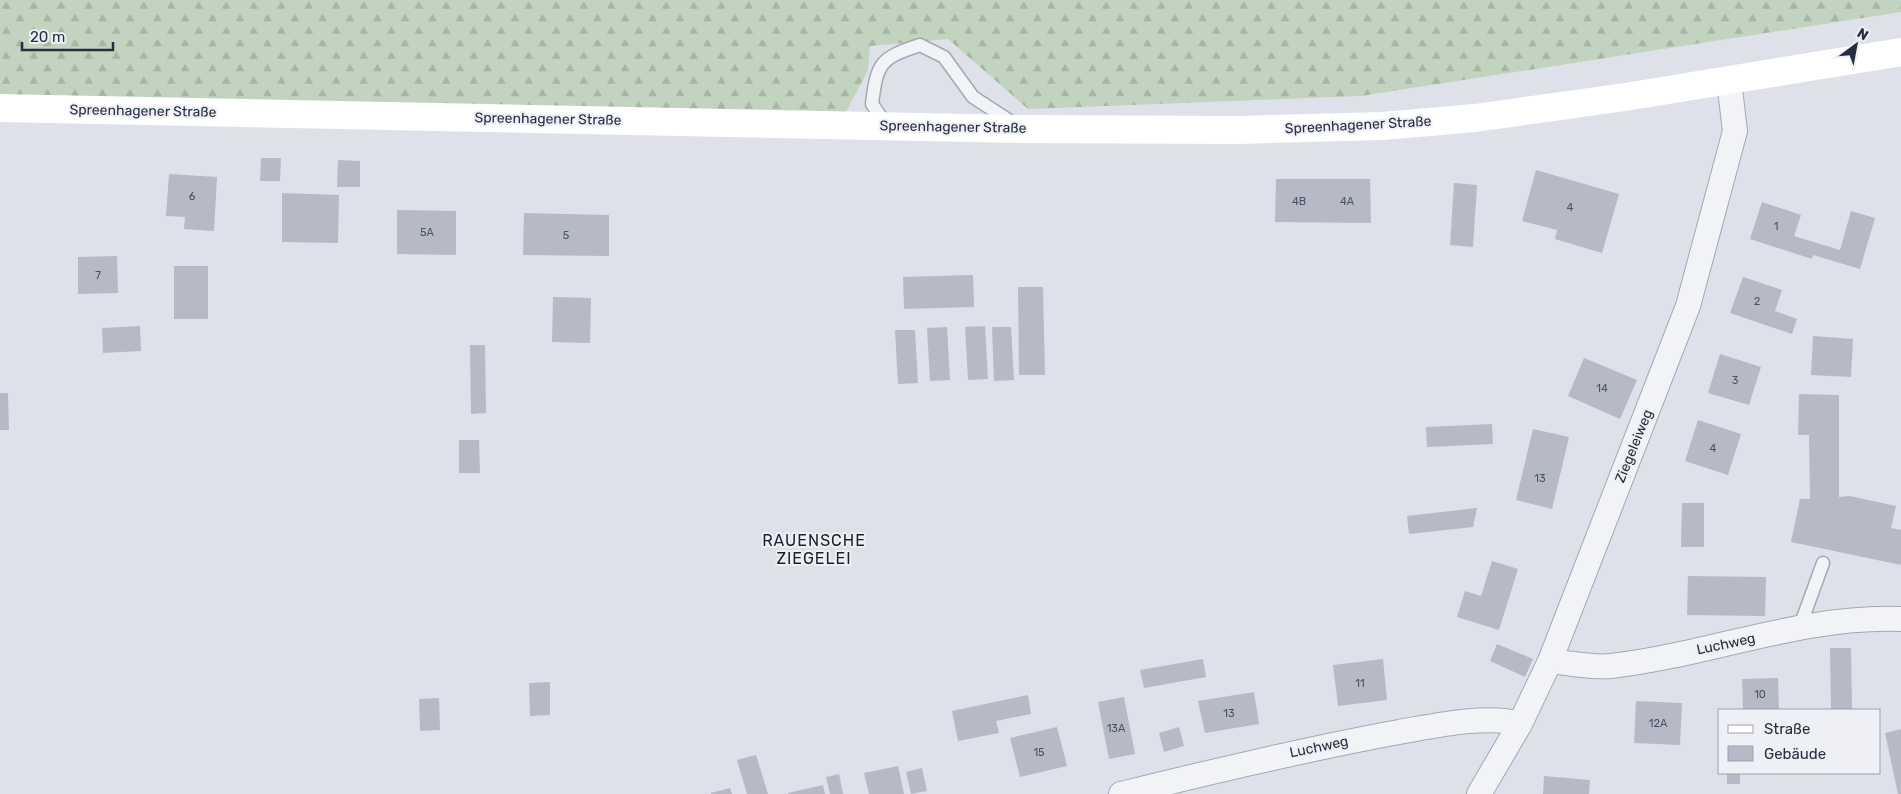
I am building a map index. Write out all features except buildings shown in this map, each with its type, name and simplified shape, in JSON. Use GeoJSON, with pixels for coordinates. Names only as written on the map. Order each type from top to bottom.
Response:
{"type":"FeatureCollection","features":[{"type":"Feature","properties":{"kind":"main road","name":"Spreenhagener Straße"},"geometry":{"type":"LineString","coordinates":[[0,108],[1021,129],[1238,130],[1424,123],[1625,97],[1901,52]]}},
{"type":"Feature","properties":{"kind":"street","name":"Ziegeleiweg"},"geometry":{"type":"LineString","coordinates":[[1479,794],[1520,724],[1550,661],[1688,306],[1735,131],[1729,81]]}},
{"type":"Feature","properties":{"kind":"street","name":"Luchweg"},"geometry":{"type":"LineString","coordinates":[[1550,661],[1609,666],[1799,629],[1872,618],[1901,619]]}},
{"type":"Feature","properties":{"kind":"street","name":"Luchweg"},"geometry":{"type":"LineString","coordinates":[[1121,794],[1325,745],[1452,723],[1510,721],[1520,724]]}},
{"type":"Feature","properties":{"kind":"lane"},"geometry":{"type":"LineString","coordinates":[[887,126],[872,104],[876,75],[892,54],[920,45],[944,57],[973,97],[1021,129]]}},
{"type":"Feature","properties":{"kind":"lane"},"geometry":{"type":"LineString","coordinates":[[1799,629],[1823,563]]}},
{"type":"Feature","properties":{"kind":"green space"},"geometry":{"type":"Polygon","coordinates":[[[0,0],[1901,0],[1901,12],[1361,96],[1028,109],[948,39],[870,46],[868,70],[845,114],[0,97],[0,0]]]}},
{"type":"Feature","properties":{"kind":"district","name":"RAUENSCHE ZIEGELEI"},"geometry":{"type":"Point","coordinates":[814,549]}}]}
